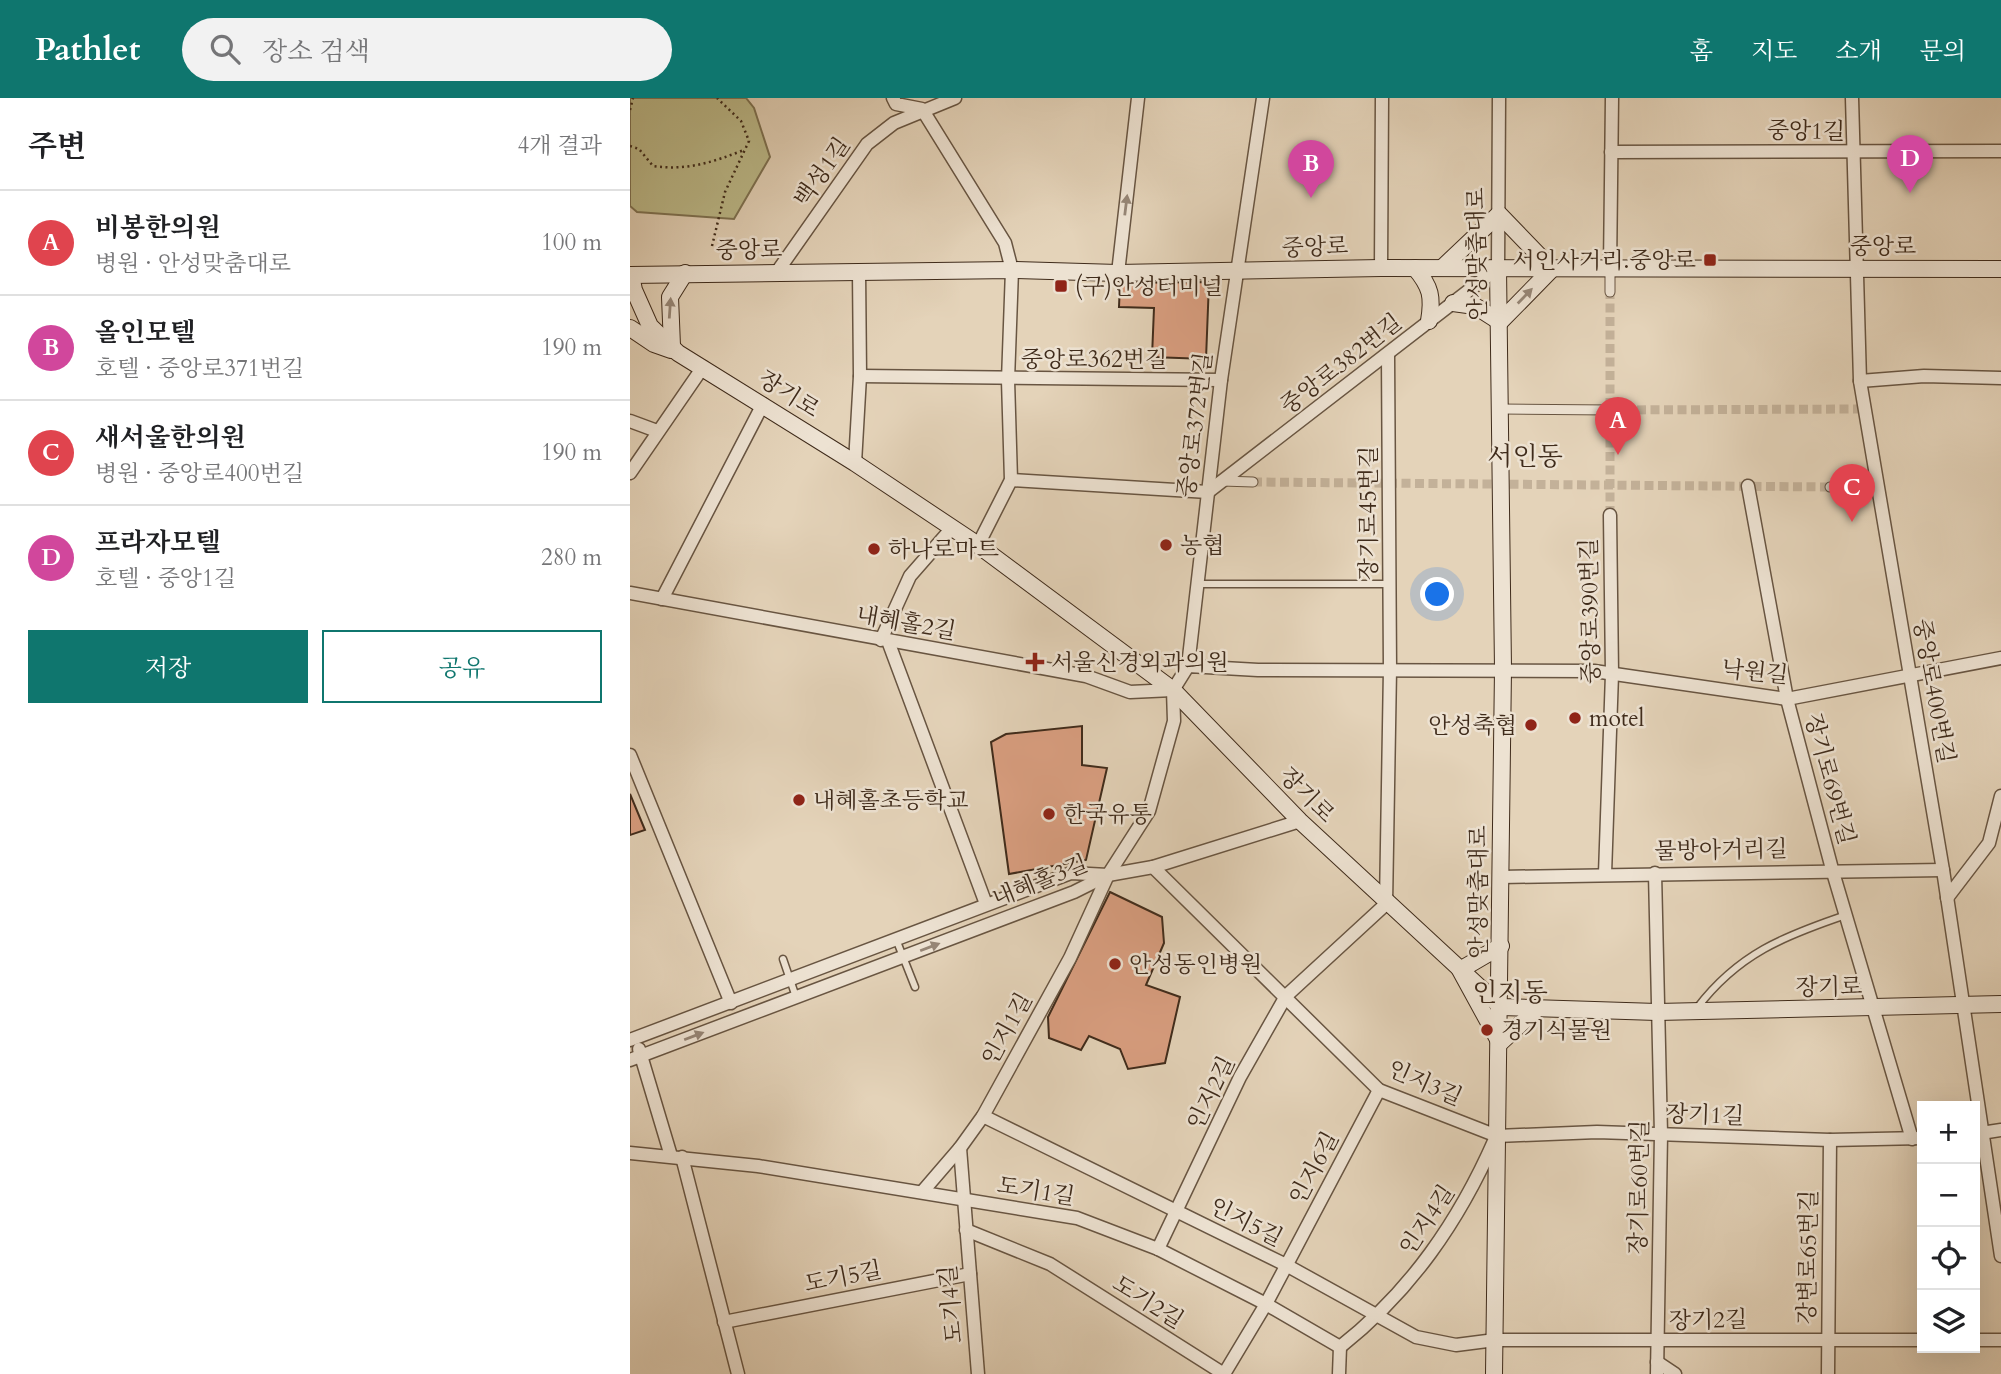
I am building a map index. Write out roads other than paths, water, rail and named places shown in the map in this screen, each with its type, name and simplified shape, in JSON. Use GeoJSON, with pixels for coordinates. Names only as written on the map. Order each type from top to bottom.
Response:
{"type":"FeatureCollection","features":[{"type":"Feature","properties":{"kind":"main road"},"geometry":{"type":"LineString","coordinates":[[1442,268],[1499,214],[1552,269],[1500,323],[1475,306],[1453,303]]}},
{"type":"Feature","properties":{"kind":"main road","name":"중앙로"},"geometry":{"type":"LineString","coordinates":[[630,275],[1012,270],[1238,272],[1381,268],[2001,269]]}},
{"type":"Feature","properties":{"kind":"main road"},"geometry":{"type":"LineString","coordinates":[[1415,268],[1433,295],[1429,321]]}},
{"type":"Feature","properties":{"kind":"main road","name":"안성맞춤대로"},"geometry":{"type":"LineString","coordinates":[[1494,1374],[1501,1007],[1503,669],[1498,268]]}},
{"type":"Feature","properties":{"kind":"main road"},"geometry":{"type":"LineString","coordinates":[[630,328],[654,344],[675,349],[670,297],[685,273]]}},
{"type":"Feature","properties":{"kind":"main road","name":"장기로"},"geometry":{"type":"LineString","coordinates":[[630,275],[650,326],[675,349],[978,545],[1173,690],[1300,821],[1386,904],[1501,1007],[1694,1012],[2001,1004]]}},
{"type":"Feature","properties":{"kind":"main road"},"geometry":{"type":"LineString","coordinates":[[1501,946],[1460,970],[1500,1043],[1538,1008]]}},
{"type":"Feature","properties":{"kind":"street"},"geometry":{"type":"LineString","coordinates":[[893,98],[896,104],[922,109],[1005,243],[1012,270]]}},
{"type":"Feature","properties":{"kind":"street","name":"백성1길"},"geometry":{"type":"LineString","coordinates":[[777,272],[867,144],[894,123],[922,109],[955,98]]}},
{"type":"Feature","properties":{"kind":"street"},"geometry":{"type":"LineString","coordinates":[[1118,272],[1138,98]]}},
{"type":"Feature","properties":{"kind":"street","name":"중앙로372번길"},"geometry":{"type":"LineString","coordinates":[[1173,690],[1188,666],[1221,380],[1263,98]]}},
{"type":"Feature","properties":{"kind":"street"},"geometry":{"type":"LineString","coordinates":[[1381,268],[1382,98]]}},
{"type":"Feature","properties":{"kind":"street","name":"안성맞춤대로"},"geometry":{"type":"LineString","coordinates":[[1498,268],[1499,98]]}},
{"type":"Feature","properties":{"kind":"street"},"geometry":{"type":"LineString","coordinates":[[1610,292],[1612,98]]}},
{"type":"Feature","properties":{"kind":"street","name":"중앙로400번길"},"geometry":{"type":"LineString","coordinates":[[1852,98],[1860,381],[1943,870],[1964,1007],[1974,1101]]}},
{"type":"Feature","properties":{"kind":"street","name":"중앙1길"},"geometry":{"type":"LineString","coordinates":[[1611,152],[2001,151]]}},
{"type":"Feature","properties":{"kind":"street","name":"중앙로382번길"},"geometry":{"type":"LineString","coordinates":[[1208,492],[1388,356],[1498,268]]}},
{"type":"Feature","properties":{"kind":"street","name":"중앙로362번길"},"geometry":{"type":"LineString","coordinates":[[978,545],[1011,480],[1008,380],[1012,270]]}},
{"type":"Feature","properties":{"kind":"street"},"geometry":{"type":"LineString","coordinates":[[855,463],[860,376],[859,271]]}},
{"type":"Feature","properties":{"kind":"street","name":"장기로45번길"},"geometry":{"type":"LineString","coordinates":[[1386,904],[1390,670],[1388,356]]}},
{"type":"Feature","properties":{"kind":"street"},"geometry":{"type":"LineString","coordinates":[[630,473],[703,367]]}},
{"type":"Feature","properties":{"kind":"street"},"geometry":{"type":"LineString","coordinates":[[860,376],[1008,380]]}},
{"type":"Feature","properties":{"kind":"street"},"geometry":{"type":"LineString","coordinates":[[1860,381],[1924,376],[2001,378]]}},
{"type":"Feature","properties":{"kind":"street","name":"중앙로362번길"},"geometry":{"type":"LineString","coordinates":[[1008,380],[1221,380]]}},
{"type":"Feature","properties":{"kind":"street"},"geometry":{"type":"LineString","coordinates":[[662,599],[763,404]]}},
{"type":"Feature","properties":{"kind":"street"},"geometry":{"type":"LineString","coordinates":[[1501,409],[1610,410]]}},
{"type":"Feature","properties":{"kind":"street"},"geometry":{"type":"LineString","coordinates":[[630,421],[657,431]]}},
{"type":"Feature","properties":{"kind":"street"},"geometry":{"type":"LineString","coordinates":[[1011,480],[1208,492]]}},
{"type":"Feature","properties":{"kind":"street"},"geometry":{"type":"LineString","coordinates":[[1222,481],[1253,482]]}},
{"type":"Feature","properties":{"kind":"street","name":"장기로69번길"},"geometry":{"type":"LineString","coordinates":[[1748,486],[1787,699],[1832,869],[1875,1009]]}},
{"type":"Feature","properties":{"kind":"street"},"geometry":{"type":"LineString","coordinates":[[1830,487],[1878,486]]}},
{"type":"Feature","properties":{"kind":"street","name":"중앙로390번길"},"geometry":{"type":"LineString","coordinates":[[1605,874],[1612,674],[1609,515]]}},
{"type":"Feature","properties":{"kind":"street"},"geometry":{"type":"LineString","coordinates":[[951,528],[910,576],[885,640],[986,904]]}},
{"type":"Feature","properties":{"kind":"street","name":"내혜홀2길"},"geometry":{"type":"LineString","coordinates":[[630,593],[1086,676],[1130,692],[1173,690]]}},
{"type":"Feature","properties":{"kind":"street","name":"낙원길"},"geometry":{"type":"LineString","coordinates":[[1503,669],[1612,674],[1787,699],[2001,658]]}},
{"type":"Feature","properties":{"kind":"street"},"geometry":{"type":"LineString","coordinates":[[1188,666],[1258,670],[1503,669]]}},
{"type":"Feature","properties":{"kind":"street","name":"인지1길"},"geometry":{"type":"LineString","coordinates":[[923,1191],[960,1148],[982,1116],[1070,958],[1108,875],[1149,811],[1162,775],[1174,721],[1173,690]]}},
{"type":"Feature","properties":{"kind":"street"},"geometry":{"type":"LineString","coordinates":[[630,755],[731,1003]]}},
{"type":"Feature","properties":{"kind":"street"},"geometry":{"type":"LineString","coordinates":[[1947,898],[1995,843],[2001,796]]}},
{"type":"Feature","properties":{"kind":"street"},"geometry":{"type":"LineString","coordinates":[[1108,875],[1153,867],[1300,821]]}},
{"type":"Feature","properties":{"kind":"street"},"geometry":{"type":"LineString","coordinates":[[1153,867],[1286,996]]}},
{"type":"Feature","properties":{"kind":"street","name":"물방아거리길"},"geometry":{"type":"LineString","coordinates":[[1501,877],[1832,869],[1943,870]]}},
{"type":"Feature","properties":{"kind":"street","name":"내혜홀3길"},"geometry":{"type":"LineString","coordinates":[[633,1039],[1071,873],[1108,875]]}},
{"type":"Feature","properties":{"kind":"street"},"geometry":{"type":"LineString","coordinates":[[1655,873],[1657,1012]]}},
{"type":"Feature","properties":{"kind":"street","name":"내혜홀3길"},"geometry":{"type":"LineString","coordinates":[[636,1058],[1074,892],[1108,875]]}},
{"type":"Feature","properties":{"kind":"street","name":"인지2길"},"geometry":{"type":"LineString","coordinates":[[1158,1249],[1240,1077],[1286,996],[1386,904]]}},
{"type":"Feature","properties":{"kind":"street","name":"인지3길"},"geometry":{"type":"LineString","coordinates":[[1286,996],[1379,1090],[1497,1136]]}},
{"type":"Feature","properties":{"kind":"street","name":"장기1길"},"geometry":{"type":"LineString","coordinates":[[1497,1136],[1597,1132],[1830,1140],[1917,1138],[1875,1009]]}},
{"type":"Feature","properties":{"kind":"street","name":"장기로60번길"},"geometry":{"type":"LineString","coordinates":[[1657,1012],[1661,1134],[1657,1368],[1675,1374]]}},
{"type":"Feature","properties":{"kind":"street"},"geometry":{"type":"LineString","coordinates":[[633,1039],[636,1058],[676,1157],[738,1374]]}},
{"type":"Feature","properties":{"kind":"street","name":"인지6길"},"geometry":{"type":"LineString","coordinates":[[1224,1374],[1266,1304],[1379,1090]]}},
{"type":"Feature","properties":{"kind":"street","name":"인지5길"},"geometry":{"type":"LineString","coordinates":[[982,1116],[1286,1265],[1416,1338],[1456,1345],[1495,1340]]}},
{"type":"Feature","properties":{"kind":"street"},"geometry":{"type":"LineString","coordinates":[[1980,1134],[2001,1130]]}},
{"type":"Feature","properties":{"kind":"street","name":"인지4길"},"geometry":{"type":"LineString","coordinates":[[1340,1347],[1377,1318],[1436,1250],[1474,1187],[1497,1136]]}},
{"type":"Feature","properties":{"kind":"street","name":"강변로65번길"},"geometry":{"type":"LineString","coordinates":[[1828,1374],[1830,1140]]}},
{"type":"Feature","properties":{"kind":"street","name":"중앙로400번길"},"geometry":{"type":"LineString","coordinates":[[1980,1145],[2001,1256]]}},
{"type":"Feature","properties":{"kind":"street","name":"도기4길"},"geometry":{"type":"LineString","coordinates":[[960,1148],[978,1374]]}},
{"type":"Feature","properties":{"kind":"street","name":"도기1길"},"geometry":{"type":"LineString","coordinates":[[630,1153],[923,1191],[964,1201],[1077,1218],[1158,1249],[1266,1304],[1340,1347]]}},
{"type":"Feature","properties":{"kind":"street","name":"도기4길"},"geometry":{"type":"LineString","coordinates":[[966,1230],[1050,1265]]}},
{"type":"Feature","properties":{"kind":"street","name":"도기2길"},"geometry":{"type":"LineString","coordinates":[[1050,1265],[1224,1374]]}},
{"type":"Feature","properties":{"kind":"street","name":"도기5길"},"geometry":{"type":"LineString","coordinates":[[724,1322],[970,1274]]}},
{"type":"Feature","properties":{"kind":"street","name":"장기2길"},"geometry":{"type":"LineString","coordinates":[[1495,1340],[1917,1339]]}},
{"type":"Feature","properties":{"kind":"street"},"geometry":{"type":"LineString","coordinates":[[1980,1340],[2001,1340]]}},
{"type":"Feature","properties":{"kind":"street"},"geometry":{"type":"LineString","coordinates":[[1339,1374],[1337,1364],[1340,1347]]}},
{"type":"Feature","properties":{"kind":"lane"},"geometry":{"type":"LineString","coordinates":[[1198,584],[1390,584]]}},
{"type":"Feature","properties":{"kind":"lane"},"geometry":{"type":"LineString","coordinates":[[1694,1012],[1719,979],[1760,950],[1795,933],[1846,915]]}},
{"type":"Feature","properties":{"kind":"lane"},"geometry":{"type":"LineString","coordinates":[[896,939],[915,987]]}},
{"type":"Feature","properties":{"kind":"lane"},"geometry":{"type":"LineString","coordinates":[[783,959],[796,997]]}},
{"type":"Feature","properties":{"kind":"tunnel"},"geometry":{"type":"LineString","coordinates":[[1610,292],[1610,515]]}},
{"type":"Feature","properties":{"kind":"tunnel"},"geometry":{"type":"LineString","coordinates":[[1610,410],[1865,409]]}},
{"type":"Feature","properties":{"kind":"tunnel"},"geometry":{"type":"LineString","coordinates":[[1253,482],[1830,487]]}},
{"type":"Feature","properties":{"kind":"place","name":"프라자모텔"},"geometry":{"type":"Point","coordinates":[1910,193]}},
{"type":"Feature","properties":{"kind":"place","name":"올인모텔"},"geometry":{"type":"Point","coordinates":[1311,198]}},
{"type":"Feature","properties":{"kind":"place","name":"서인사거리.중앙로"},"geometry":{"type":"Point","coordinates":[1710,260]}},
{"type":"Feature","properties":{"kind":"place","name":"(구)안성터미널"},"geometry":{"type":"Point","coordinates":[1061,286]}},
{"type":"Feature","properties":{"kind":"place","name":"비봉한의원"},"geometry":{"type":"Point","coordinates":[1618,455]}},
{"type":"Feature","properties":{"kind":"place","name":"새서울한의원"},"geometry":{"type":"Point","coordinates":[1852,522]}},
{"type":"Feature","properties":{"kind":"place","name":"농협"},"geometry":{"type":"Point","coordinates":[1166,545]}},
{"type":"Feature","properties":{"kind":"place","name":"하나로마트"},"geometry":{"type":"Point","coordinates":[874,549]}},
{"type":"Feature","properties":{"kind":"place","name":"서울신경외과의원"},"geometry":{"type":"Point","coordinates":[1035,662]}},
{"type":"Feature","properties":{"kind":"place","name":"motel"},"geometry":{"type":"Point","coordinates":[1575,718]}},
{"type":"Feature","properties":{"kind":"place","name":"안성축협"},"geometry":{"type":"Point","coordinates":[1531,725]}},
{"type":"Feature","properties":{"kind":"place","name":"내혜홀초등학교"},"geometry":{"type":"Point","coordinates":[799,800]}},
{"type":"Feature","properties":{"kind":"place","name":"한국유통"},"geometry":{"type":"Point","coordinates":[1049,814]}},
{"type":"Feature","properties":{"kind":"place","name":"안성동인병원"},"geometry":{"type":"Point","coordinates":[1115,964]}},
{"type":"Feature","properties":{"kind":"place","name":"경기식물원"},"geometry":{"type":"Point","coordinates":[1487,1030]}},
{"type":"Feature","properties":{"kind":"district","name":"서인동"},"geometry":{"type":"Point","coordinates":[1525,456]}},
{"type":"Feature","properties":{"kind":"district","name":"인지동"},"geometry":{"type":"Point","coordinates":[1510,992]}}]}
